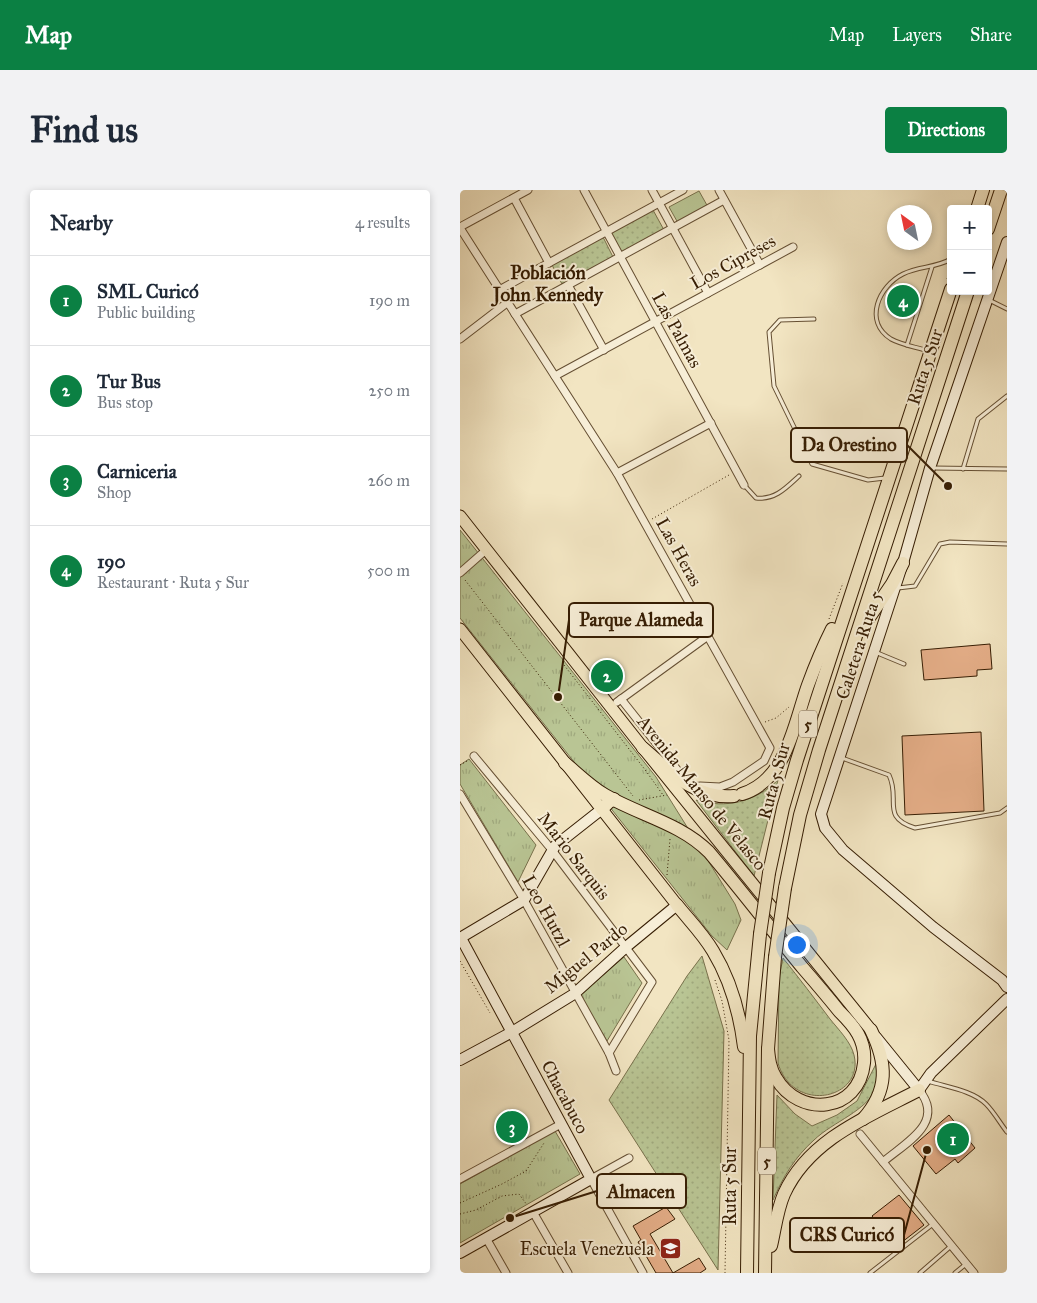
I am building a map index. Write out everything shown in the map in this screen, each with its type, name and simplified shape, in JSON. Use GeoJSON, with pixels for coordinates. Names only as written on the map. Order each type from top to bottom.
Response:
{"type":"FeatureCollection","features":[{"type":"Feature","properties":{"kind":"highway"},"geometry":{"type":"LineString","coordinates":[[978,205],[983,190]]}},
{"type":"Feature","properties":{"kind":"highway"},"geometry":{"type":"LineString","coordinates":[[992,216],[1001,190]]}},
{"type":"Feature","properties":{"kind":"highway","name":"Ruta 5 Sur"},"geometry":{"type":"LineString","coordinates":[[747,1273],[748,1072],[753,988],[769,873],[783,808],[797,760],[856,576],[890,478],[947,292]]}},
{"type":"Feature","properties":{"kind":"highway","name":"Ruta 5 Sur"},"geometry":{"type":"LineString","coordinates":[[765,1273],[768,1049],[775,956],[790,857],[808,787],[967,295]]}},
{"type":"Feature","properties":{"kind":"highway"},"geometry":{"type":"LineString","coordinates":[[854,642],[903,564]]}},
{"type":"Feature","properties":{"kind":"highway"},"geometry":{"type":"LineString","coordinates":[[643,748],[690,787],[713,796],[738,795],[755,789],[764,782],[773,774],[782,760],[813,671],[856,576]]}},
{"type":"Feature","properties":{"kind":"highway"},"geometry":{"type":"LineString","coordinates":[[566,763],[594,788],[614,800],[671,825],[696,840],[709,852],[854,1028],[863,1048],[863,1071],[856,1086],[840,1102],[826,1105],[811,1104],[791,1095],[780,1084],[770,1064],[768,1049]]}},
{"type":"Feature","properties":{"kind":"highway"},"geometry":{"type":"LineString","coordinates":[[602,809],[614,800]]}},
{"type":"Feature","properties":{"kind":"highway"},"geometry":{"type":"LineString","coordinates":[[677,905],[707,942],[722,969],[744,1042],[748,1072]]}},
{"type":"Feature","properties":{"kind":"highway"},"geometry":{"type":"LineString","coordinates":[[860,1128],[878,1096],[883,1077],[882,1058],[871,1030]]}},
{"type":"Feature","properties":{"kind":"highway"},"geometry":{"type":"LineString","coordinates":[[765,1273],[784,1195],[803,1163],[816,1150],[838,1134],[860,1128],[925,1081]]}},
{"type":"Feature","properties":{"kind":"main road","name":"Avenida Manso de Velasco"},"geometry":{"type":"LineString","coordinates":[[460,516],[678,793],[871,1030]]}},
{"type":"Feature","properties":{"kind":"main road"},"geometry":{"type":"LineString","coordinates":[[460,629],[677,905]]}},
{"type":"Feature","properties":{"kind":"street"},"geometry":{"type":"LineString","coordinates":[[460,227],[528,190]]}},
{"type":"Feature","properties":{"kind":"street","name":"Las Palmas"},"geometry":{"type":"LineString","coordinates":[[584,190],[744,485]]}},
{"type":"Feature","properties":{"kind":"street"},"geometry":{"type":"LineString","coordinates":[[652,190],[708,293]]}},
{"type":"Feature","properties":{"kind":"street"},"geometry":{"type":"LineString","coordinates":[[501,289],[683,190]]}},
{"type":"Feature","properties":{"kind":"street"},"geometry":{"type":"LineString","coordinates":[[719,190],[760,265]]}},
{"type":"Feature","properties":{"kind":"street"},"geometry":{"type":"LineString","coordinates":[[514,198],[549,263]]}},
{"type":"Feature","properties":{"kind":"street"},"geometry":{"type":"LineString","coordinates":[[515,314],[724,200]]}},
{"type":"Feature","properties":{"kind":"street","name":"Las Heras"},"geometry":{"type":"LineString","coordinates":[[460,227],[618,473],[770,748],[764,761],[733,782],[720,787],[699,786],[680,774],[621,699]]}},
{"type":"Feature","properties":{"kind":"street","name":"Caletera Ruta 5"},"geometry":{"type":"LineString","coordinates":[[1007,242],[930,468],[903,564],[821,814],[822,823],[828,832],[848,854],[1007,986]]}},
{"type":"Feature","properties":{"kind":"street","name":"Los Cipreses"},"geometry":{"type":"LineString","coordinates":[[555,376],[793,246]]}},
{"type":"Feature","properties":{"kind":"street"},"geometry":{"type":"LineString","coordinates":[[568,285],[604,350]]}},
{"type":"Feature","properties":{"kind":"street"},"geometry":{"type":"LineString","coordinates":[[460,339],[508,302]]}},
{"type":"Feature","properties":{"kind":"street"},"geometry":{"type":"LineString","coordinates":[[618,473],[711,424]]}},
{"type":"Feature","properties":{"kind":"street"},"geometry":{"type":"LineString","coordinates":[[460,573],[486,550]]}},
{"type":"Feature","properties":{"kind":"street"},"geometry":{"type":"LineString","coordinates":[[610,706],[708,636]]}},
{"type":"Feature","properties":{"kind":"street","name":"Mario Sarquis"},"geometry":{"type":"LineString","coordinates":[[474,756],[552,850],[652,982],[609,1053]]}},
{"type":"Feature","properties":{"kind":"street","name":"Leo Hutzl"},"geometry":{"type":"LineString","coordinates":[[460,794],[524,900],[574,994],[609,1053],[616,1071]]}},
{"type":"Feature","properties":{"kind":"street"},"geometry":{"type":"LineString","coordinates":[[460,938],[524,900],[552,850],[602,809]]}},
{"type":"Feature","properties":{"kind":"street","name":"Miguel Pardo"},"geometry":{"type":"LineString","coordinates":[[460,1060],[512,1032],[574,994],[626,947],[677,905]]}},
{"type":"Feature","properties":{"kind":"street","name":"Chacabuco"},"geometry":{"type":"LineString","coordinates":[[460,938],[512,1032],[557,1126],[591,1179],[643,1273]]}},
{"type":"Feature","properties":{"kind":"street"},"geometry":{"type":"LineString","coordinates":[[883,1162],[922,1129],[928,1116],[925,1081],[1007,999]]}},
{"type":"Feature","properties":{"kind":"street","name":"Avenida Manso de Velasco"},"geometry":{"type":"LineString","coordinates":[[871,1030],[906,1074],[925,1081]]}},
{"type":"Feature","properties":{"kind":"street"},"geometry":{"type":"LineString","coordinates":[[906,1074],[918,1075],[925,1081]]}},
{"type":"Feature","properties":{"kind":"street"},"geometry":{"type":"LineString","coordinates":[[460,1179],[557,1126]]}},
{"type":"Feature","properties":{"kind":"street"},"geometry":{"type":"LineString","coordinates":[[860,1128],[883,1162],[974,1273]]}},
{"type":"Feature","properties":{"kind":"street"},"geometry":{"type":"LineString","coordinates":[[460,1253],[628,1158]]}},
{"type":"Feature","properties":{"kind":"street"},"geometry":{"type":"LineString","coordinates":[[533,1212],[568,1273]]}},
{"type":"Feature","properties":{"kind":"street"},"geometry":{"type":"LineString","coordinates":[[486,1238],[506,1273]]}},
{"type":"Feature","properties":{"kind":"lane"},"geometry":{"type":"LineString","coordinates":[[930,352],[893,340],[882,328],[877,312],[878,300],[886,286],[897,278],[917,269],[932,267],[947,261]]}},
{"type":"Feature","properties":{"kind":"lane"},"geometry":{"type":"LineString","coordinates":[[907,344],[932,267]]}},
{"type":"Feature","properties":{"kind":"lane"},"geometry":{"type":"LineString","coordinates":[[988,300],[1007,309]]}},
{"type":"Feature","properties":{"kind":"lane"},"geometry":{"type":"LineString","coordinates":[[814,319],[780,320],[769,332],[774,386],[812,464],[868,480],[890,478]]}},
{"type":"Feature","properties":{"kind":"lane"},"geometry":{"type":"LineString","coordinates":[[963,469],[978,419],[1007,396]]}},
{"type":"Feature","properties":{"kind":"lane"},"geometry":{"type":"LineString","coordinates":[[930,468],[1007,469]]}},
{"type":"Feature","properties":{"kind":"lane"},"geometry":{"type":"LineString","coordinates":[[744,485],[756,498],[765,498],[780,492],[798,476]]}},
{"type":"Feature","properties":{"kind":"lane"},"geometry":{"type":"LineString","coordinates":[[895,588],[915,586],[940,544],[950,542],[1007,544]]}},
{"type":"Feature","properties":{"kind":"lane"},"geometry":{"type":"LineString","coordinates":[[874,652],[904,664]]}},
{"type":"Feature","properties":{"kind":"lane"},"geometry":{"type":"LineString","coordinates":[[839,757],[889,775],[892,782],[894,816],[901,823],[915,828],[1000,814],[1007,808]]}},
{"type":"Feature","properties":{"kind":"lane"},"geometry":{"type":"LineString","coordinates":[[925,1081],[974,1096],[981,1100],[1007,1132]]}},
{"type":"Feature","properties":{"kind":"lane"},"geometry":{"type":"LineString","coordinates":[[870,1273],[933,1223]]}},
{"type":"Feature","properties":{"kind":"lane"},"geometry":{"type":"LineString","coordinates":[[920,1273],[952,1246]]}},
{"type":"Feature","properties":{"kind":"lane"},"geometry":{"type":"LineString","coordinates":[[955,1273],[966,1264]]}},
{"type":"Feature","properties":{"kind":"path"},"geometry":{"type":"LineString","coordinates":[[645,523],[736,471]]}},
{"type":"Feature","properties":{"kind":"path"},"geometry":{"type":"LineString","coordinates":[[460,573],[636,800],[678,793]]}},
{"type":"Feature","properties":{"kind":"path"},"geometry":{"type":"LineString","coordinates":[[828,619],[842,584]]}},
{"type":"Feature","properties":{"kind":"path"},"geometry":{"type":"LineString","coordinates":[[563,664],[646,771],[663,796]]}},
{"type":"Feature","properties":{"kind":"path"},"geometry":{"type":"LineString","coordinates":[[758,725],[776,718],[787,710],[792,703]]}},
{"type":"Feature","properties":{"kind":"path"},"geometry":{"type":"LineString","coordinates":[[460,765],[474,756]]}},
{"type":"Feature","properties":{"kind":"path"},"geometry":{"type":"LineString","coordinates":[[666,890],[671,825]]}},
{"type":"Feature","properties":{"kind":"path"},"geometry":{"type":"LineString","coordinates":[[713,974],[722,1001],[728,1040],[725,1273]]}},
{"type":"Feature","properties":{"kind":"path"},"geometry":{"type":"LineString","coordinates":[[460,1203],[526,1171],[557,1126]]}},
{"type":"Feature","properties":{"kind":"path"},"geometry":{"type":"LineString","coordinates":[[460,1214],[476,1210],[502,1196],[520,1194],[533,1212]]}},
{"type":"Feature","properties":{"kind":"green space"},"geometry":{"type":"Polygon","coordinates":[[[699,191],[708,207],[678,223],[669,207],[699,191]]]}},
{"type":"Feature","properties":{"kind":"green space"},"geometry":{"type":"Polygon","coordinates":[[[653,210],[664,230],[619,254],[609,234],[653,210]]]}},
{"type":"Feature","properties":{"kind":"green space"},"geometry":{"type":"Polygon","coordinates":[[[603,237],[613,257],[562,284],[552,265],[603,237]]]}},
{"type":"Feature","properties":{"kind":"green space"},"geometry":{"type":"Polygon","coordinates":[[[460,530],[656,777],[735,904],[741,920],[727,950],[712,936],[460,618],[460,530]]]}},
{"type":"Feature","properties":{"kind":"green space"},"geometry":{"type":"Polygon","coordinates":[[[469,759],[536,845],[518,882],[460,784],[460,765],[469,759]]]}},
{"type":"Feature","properties":{"kind":"green space"},"geometry":{"type":"Polygon","coordinates":[[[778,780],[754,876],[696,800],[718,804],[740,802],[760,794],[778,780]]]}},
{"type":"Feature","properties":{"kind":"green space"},"geometry":{"type":"Polygon","coordinates":[[[702,956],[724,1031],[718,1270],[609,1100],[687,976],[702,956]]]}},
{"type":"Feature","properties":{"kind":"green space"},"geometry":{"type":"Polygon","coordinates":[[[624,957],[642,983],[607,1041],[580,995],[624,957]]]}},
{"type":"Feature","properties":{"kind":"green space"},"geometry":{"type":"Polygon","coordinates":[[[783,958],[850,1045],[854,1055],[855,1070],[849,1082],[839,1091],[826,1095],[812,1095],[798,1090],[786,1079],[778,1063],[779,978],[783,958]]]}},
{"type":"Feature","properties":{"kind":"green space"},"geometry":{"type":"Polygon","coordinates":[[[876,1064],[880,1067],[880,1080],[873,1095],[858,1110],[822,1133],[801,1153],[781,1183],[773,1200],[777,1095],[795,1114],[812,1126],[837,1115],[857,1101],[876,1064]]]}},
{"type":"Feature","properties":{"kind":"green space"},"geometry":{"type":"Polygon","coordinates":[[[555,1131],[580,1174],[460,1243],[460,1184],[555,1131]]]}},
{"type":"Feature","properties":{"kind":"building"},"geometry":{"type":"Polygon","coordinates":[[[990,644],[992,669],[977,670],[977,676],[924,680],[921,650],[990,644]]]}},
{"type":"Feature","properties":{"kind":"building"},"geometry":{"type":"Polygon","coordinates":[[[981,732],[984,811],[905,815],[902,736],[981,732]]]}},
{"type":"Feature","properties":{"kind":"building"},"geometry":{"type":"Polygon","coordinates":[[[949,1115],[975,1148],[958,1163],[955,1159],[936,1174],[913,1146],[949,1115]]]}},
{"type":"Feature","properties":{"kind":"building"},"geometry":{"type":"Polygon","coordinates":[[[899,1195],[924,1225],[897,1246],[872,1216],[899,1195]]]}},
{"type":"Feature","properties":{"kind":"building"},"geometry":{"type":"Polygon","coordinates":[[[666,1207],[675,1219],[650,1234],[673,1273],[656,1273],[638,1242],[641,1240],[633,1226],[666,1207]]]}},
{"type":"Feature","properties":{"kind":"building"},"geometry":{"type":"Polygon","coordinates":[[[699,1258],[706,1269],[700,1273],[673,1273],[699,1258]]]}},
{"type":"Feature","properties":{"kind":"place","name":"190"},"geometry":{"type":"Point","coordinates":[903,301]}},
{"type":"Feature","properties":{"kind":"place","name":"Da Orestino"},"geometry":{"type":"Point","coordinates":[948,486]}},
{"type":"Feature","properties":{"kind":"place","name":"Tur Bus"},"geometry":{"type":"Point","coordinates":[607,676]}},
{"type":"Feature","properties":{"kind":"place","name":"Parque Alameda"},"geometry":{"type":"Point","coordinates":[558,697]}},
{"type":"Feature","properties":{"kind":"place","name":"Carniceria"},"geometry":{"type":"Point","coordinates":[512,1127]}},
{"type":"Feature","properties":{"kind":"place","name":"SML Curicó"},"geometry":{"type":"Point","coordinates":[953,1139]}},
{"type":"Feature","properties":{"kind":"place","name":"CRS Curicó"},"geometry":{"type":"Point","coordinates":[927,1150]}},
{"type":"Feature","properties":{"kind":"place","name":"Almacen"},"geometry":{"type":"Point","coordinates":[510,1218]}},
{"type":"Feature","properties":{"kind":"place","name":"Escuela Venezuela"},"geometry":{"type":"Point","coordinates":[670,1249]}},
{"type":"Feature","properties":{"kind":"district","name":"Población John Kennedy"},"geometry":{"type":"Point","coordinates":[548,283]}}]}
